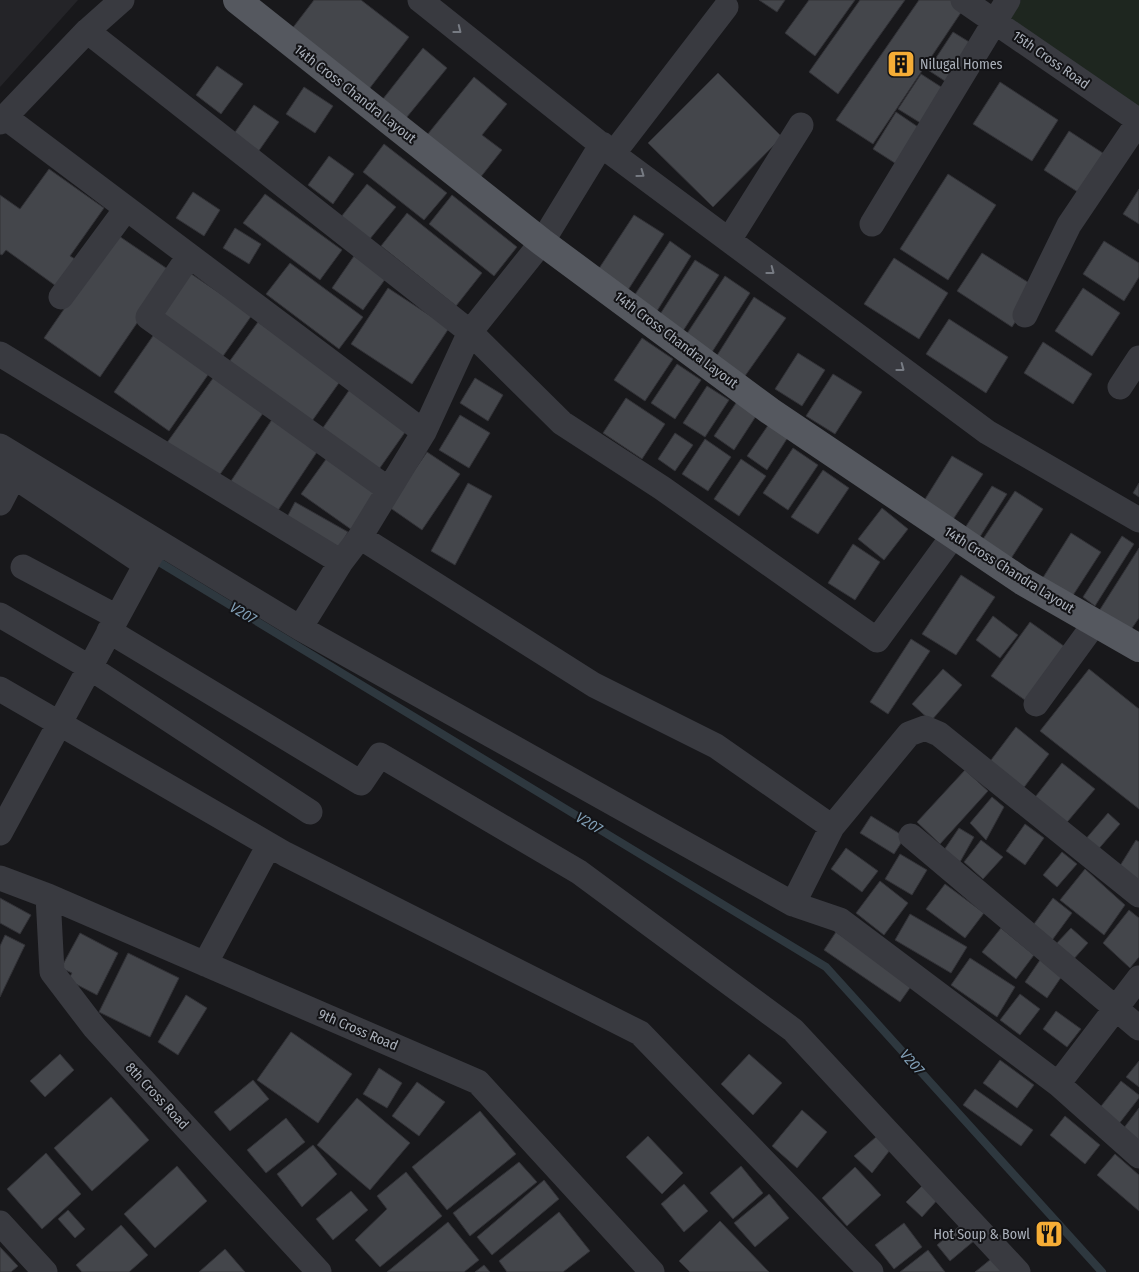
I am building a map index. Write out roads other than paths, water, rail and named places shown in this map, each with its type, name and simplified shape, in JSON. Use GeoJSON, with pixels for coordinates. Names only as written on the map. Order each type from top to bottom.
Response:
{"type":"FeatureCollection","features":[{"type":"Feature","properties":{"kind":"main road","name":"14th Cross Chandra Layout"},"geometry":{"type":"LineString","coordinates":[[237,0],[542,242],[770,411],[1022,581],[1139,648]]}},
{"type":"Feature","properties":{"kind":"street"},"geometry":{"type":"LineString","coordinates":[[122,0],[87,31],[3,120],[126,209],[424,432]]}},
{"type":"Feature","properties":{"kind":"street"},"geometry":{"type":"LineString","coordinates":[[420,0],[608,149],[987,432],[1139,520]]}},
{"type":"Feature","properties":{"kind":"street","name":"15th Cross Road"},"geometry":{"type":"LineString","coordinates":[[963,0],[1139,121]]}},
{"type":"Feature","properties":{"kind":"street"},"geometry":{"type":"LineString","coordinates":[[872,224],[1008,0]]}},
{"type":"Feature","properties":{"kind":"street"},"geometry":{"type":"LineString","coordinates":[[300,628],[341,562],[360,537],[424,432],[470,332],[542,242],[608,149],[726,7]]}},
{"type":"Feature","properties":{"kind":"street"},"geometry":{"type":"LineString","coordinates":[[87,31],[470,332],[562,423],[662,488],[877,640],[953,536]]}},
{"type":"Feature","properties":{"kind":"street"},"geometry":{"type":"LineString","coordinates":[[1025,315],[1069,225],[1139,121]]}},
{"type":"Feature","properties":{"kind":"street"},"geometry":{"type":"LineString","coordinates":[[729,240],[801,124]]}},
{"type":"Feature","properties":{"kind":"street"},"geometry":{"type":"LineString","coordinates":[[61,297],[126,209]]}},
{"type":"Feature","properties":{"kind":"street"},"geometry":{"type":"LineString","coordinates":[[189,256],[148,317],[388,489]]}},
{"type":"Feature","properties":{"kind":"street"},"geometry":{"type":"LineString","coordinates":[[0,354],[341,562]]}},
{"type":"Feature","properties":{"kind":"street"},"geometry":{"type":"LineString","coordinates":[[1120,387],[1139,358]]}},
{"type":"Feature","properties":{"kind":"street"},"geometry":{"type":"LineString","coordinates":[[0,446],[151,553]]}},
{"type":"Feature","properties":{"kind":"street"},"geometry":{"type":"LineString","coordinates":[[0,503],[7,472],[151,553],[300,628],[793,904],[840,920],[1058,1084],[1139,1156]]}},
{"type":"Feature","properties":{"kind":"street"},"geometry":{"type":"LineString","coordinates":[[360,537],[594,685],[716,746],[832,827]]}},
{"type":"Feature","properties":{"kind":"street"},"geometry":{"type":"LineString","coordinates":[[0,833],[151,553]]}},
{"type":"Feature","properties":{"kind":"street"},"geometry":{"type":"LineString","coordinates":[[23,567],[361,783],[380,756],[579,872],[793,1030],[1018,1272]]}},
{"type":"Feature","properties":{"kind":"street"},"geometry":{"type":"LineString","coordinates":[[0,615],[89,667],[310,812]]}},
{"type":"Feature","properties":{"kind":"street"},"geometry":{"type":"LineString","coordinates":[[1036,704],[1095,623]]}},
{"type":"Feature","properties":{"kind":"street"},"geometry":{"type":"LineString","coordinates":[[0,689],[269,845],[640,1032],[871,1272]]}},
{"type":"Feature","properties":{"kind":"street"},"geometry":{"type":"LineString","coordinates":[[793,904],[832,827],[909,734],[925,728],[939,734],[1139,895]]}},
{"type":"Feature","properties":{"kind":"street"},"geometry":{"type":"LineString","coordinates":[[911,836],[1139,1028]]}},
{"type":"Feature","properties":{"kind":"street"},"geometry":{"type":"LineString","coordinates":[[206,964],[269,845]]}},
{"type":"Feature","properties":{"kind":"street","name":"9th Cross Road"},"geometry":{"type":"LineString","coordinates":[[0,878],[48,896],[478,1082],[652,1272]]}},
{"type":"Feature","properties":{"kind":"street","name":"8th Cross Road"},"geometry":{"type":"LineString","coordinates":[[48,896],[52,972],[94,1027],[318,1272]]}},
{"type":"Feature","properties":{"kind":"street"},"geometry":{"type":"LineString","coordinates":[[1058,1084],[1139,978]]}},
{"type":"Feature","properties":{"kind":"street"},"geometry":{"type":"LineString","coordinates":[[0,1223],[45,1272]]}},
{"type":"Feature","properties":{"kind":"waterway","name":"V207"},"geometry":{"type":"LineString","coordinates":[[154,559],[826,967],[1102,1272]]}},
{"type":"Feature","properties":{"kind":"place","name":"Nilugal Homes"},"geometry":{"type":"Point","coordinates":[901,64]}},
{"type":"Feature","properties":{"kind":"place","name":"Hot Soup & Bowl"},"geometry":{"type":"Point","coordinates":[1049,1234]}}]}
